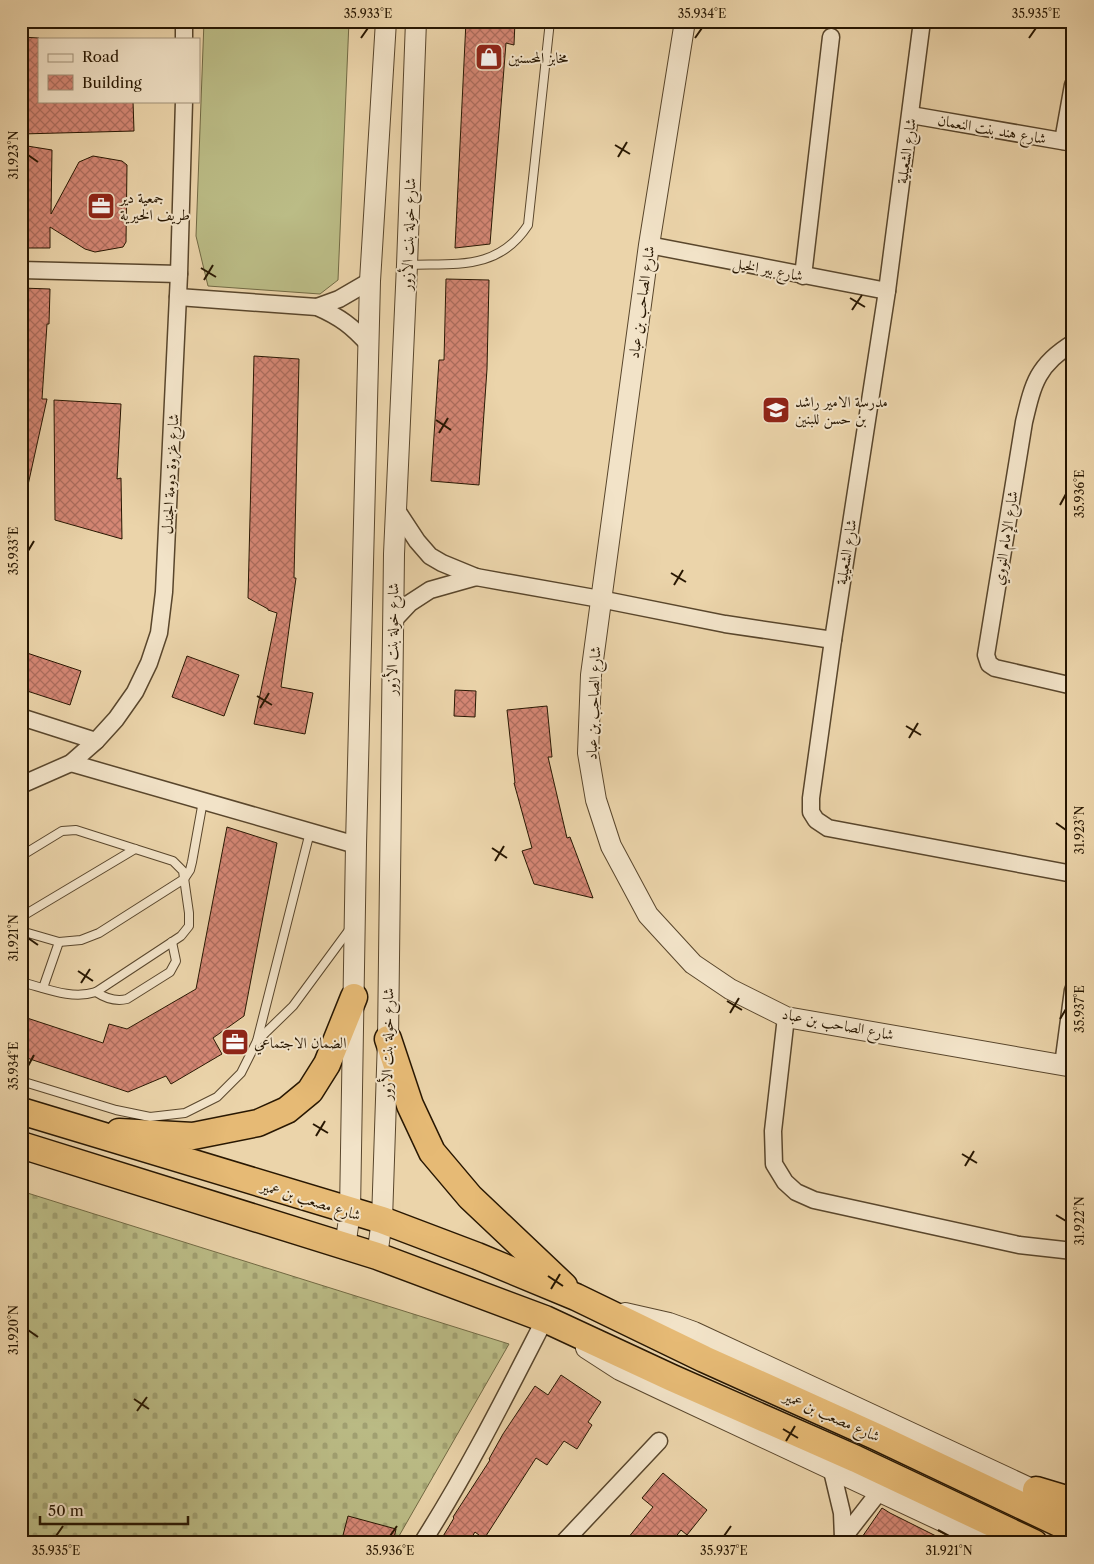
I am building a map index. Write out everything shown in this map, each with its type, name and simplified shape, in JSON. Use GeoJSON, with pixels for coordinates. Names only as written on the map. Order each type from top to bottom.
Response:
{"type":"FeatureCollection","features":[{"type":"Feature","properties":{"kind":"highway"},"geometry":{"type":"LineString","coordinates":[[80,1130],[192,1136],[258,1124],[287,1110],[310,1091],[327,1064],[354,997]]}},
{"type":"Feature","properties":{"kind":"highway"},"geometry":{"type":"LineString","coordinates":[[388,1039],[410,1105],[432,1152],[470,1197],[585,1302]]}},
{"type":"Feature","properties":{"kind":"highway","name":"شارع مصعب بن عمير"},"geometry":{"type":"LineString","coordinates":[[21,1112],[350,1212],[382,1220],[477,1256],[585,1302],[704,1359],[875,1436],[1071,1519]]}},
{"type":"Feature","properties":{"kind":"highway","name":"شارع مصعب بن عمير"},"geometry":{"type":"LineString","coordinates":[[21,1145],[377,1256],[555,1324],[856,1459],[1034,1543]]}},
{"type":"Feature","properties":{"kind":"highway"},"geometry":{"type":"LineString","coordinates":[[1036,1490],[1073,1498]]}},
{"type":"Feature","properties":{"kind":"street"},"geometry":{"type":"LineString","coordinates":[[184,21],[184,38]]}},
{"type":"Feature","properties":{"kind":"street","name":"شارع خولة بنت الأزور"},"geometry":{"type":"LineString","coordinates":[[345,1247],[350,1212],[356,846],[370,281],[386,21]]}},
{"type":"Feature","properties":{"kind":"street","name":"شارع خولة بنت الأزور"},"geometry":{"type":"LineString","coordinates":[[377,1256],[382,1220],[388,1039],[390,738],[396,509],[416,21]]}},
{"type":"Feature","properties":{"kind":"street","name":"شارع الصاحب بن عباد"},"geometry":{"type":"LineString","coordinates":[[685,21],[649,245],[591,675],[588,753],[596,800],[612,846],[648,915],[693,964],[730,989],[786,1017],[1068,1066]]}},
{"type":"Feature","properties":{"kind":"street","name":"شارع الشعيلية"},"geometry":{"type":"LineString","coordinates":[[922,21],[887,291],[833,640],[811,798],[811,812],[816,820],[828,828],[1073,874]]}},
{"type":"Feature","properties":{"kind":"street"},"geometry":{"type":"LineString","coordinates":[[803,276],[831,37]]}},
{"type":"Feature","properties":{"kind":"street"},"geometry":{"type":"LineString","coordinates":[[1068,142],[1073,85]]}},
{"type":"Feature","properties":{"kind":"street","name":"شارع غزوة دومة الجندل"},"geometry":{"type":"LineString","coordinates":[[21,785],[71,763],[96,741],[116,719],[135,692],[149,663],[159,633],[164,592],[178,297],[184,102]]}},
{"type":"Feature","properties":{"kind":"street","name":"شارع هند بنت النعمان"},"geometry":{"type":"LineString","coordinates":[[910,115],[1068,142]]}},
{"type":"Feature","properties":{"kind":"street","name":"شارع بير الخيل"},"geometry":{"type":"LineString","coordinates":[[649,245],[887,291]]}},
{"type":"Feature","properties":{"kind":"street"},"geometry":{"type":"LineString","coordinates":[[21,270],[179,274]]}},
{"type":"Feature","properties":{"kind":"street"},"geometry":{"type":"LineString","coordinates":[[317,307],[339,299],[370,281]]}},
{"type":"Feature","properties":{"kind":"street"},"geometry":{"type":"LineString","coordinates":[[178,297],[317,307],[348,323],[369,345]]}},
{"type":"Feature","properties":{"kind":"street","name":"شارع الإمام النووي"},"geometry":{"type":"LineString","coordinates":[[1073,343],[1060,351],[1041,370],[1031,394],[1024,422],[986,655],[989,664],[994,668],[1073,686]]}},
{"type":"Feature","properties":{"kind":"street"},"geometry":{"type":"LineString","coordinates":[[396,509],[430,556],[476,577],[725,624],[833,640]]}},
{"type":"Feature","properties":{"kind":"street"},"geometry":{"type":"LineString","coordinates":[[394,620],[410,603],[430,590],[476,577]]}},
{"type":"Feature","properties":{"kind":"street"},"geometry":{"type":"LineString","coordinates":[[21,717],[96,741]]}},
{"type":"Feature","properties":{"kind":"street"},"geometry":{"type":"LineString","coordinates":[[71,763],[356,846]]}},
{"type":"Feature","properties":{"kind":"street"},"geometry":{"type":"LineString","coordinates":[[1068,1066],[1073,990]]}},
{"type":"Feature","properties":{"kind":"street"},"geometry":{"type":"LineString","coordinates":[[786,1017],[773,1131],[774,1164],[785,1182],[796,1192],[814,1200],[1018,1245],[1073,1251]]}},
{"type":"Feature","properties":{"kind":"street","name":"شارع مصعب بن عمير"},"geometry":{"type":"LineString","coordinates":[[585,1302],[694,1332],[1036,1490],[1071,1519]]}},
{"type":"Feature","properties":{"kind":"street"},"geometry":{"type":"LineString","coordinates":[[422,1543],[503,1400],[555,1324]]}},
{"type":"Feature","properties":{"kind":"street","name":"شارع مصعب بن عمير"},"geometry":{"type":"LineString","coordinates":[[555,1324],[587,1349],[620,1370],[989,1543]]}},
{"type":"Feature","properties":{"kind":"street"},"geometry":{"type":"LineString","coordinates":[[563,1543],[659,1441]]}},
{"type":"Feature","properties":{"kind":"street"},"geometry":{"type":"LineString","coordinates":[[832,1471],[839,1494],[841,1541]]}},
{"type":"Feature","properties":{"kind":"street"},"geometry":{"type":"LineString","coordinates":[[841,1541],[878,1492]]}},
{"type":"Feature","properties":{"kind":"lane"},"geometry":{"type":"LineString","coordinates":[[407,265],[473,263],[501,253],[519,238],[528,225],[550,21]]}},
{"type":"Feature","properties":{"kind":"lane"},"geometry":{"type":"LineString","coordinates":[[21,931],[59,942],[81,940],[99,933],[184,879],[190,870],[192,862],[203,801]]}},
{"type":"Feature","properties":{"kind":"lane"},"geometry":{"type":"LineString","coordinates":[[21,856],[62,831],[76,830],[173,861],[183,871],[189,926],[186,932],[172,942],[96,992],[78,996],[21,982]]}},
{"type":"Feature","properties":{"kind":"lane"},"geometry":{"type":"LineString","coordinates":[[21,1081],[116,1110],[150,1117],[185,1113],[217,1098],[241,1073],[257,1041],[310,832]]}},
{"type":"Feature","properties":{"kind":"lane"},"geometry":{"type":"LineString","coordinates":[[21,917],[135,849]]}},
{"type":"Feature","properties":{"kind":"lane"},"geometry":{"type":"LineString","coordinates":[[257,1041],[293,1006],[355,923]]}},
{"type":"Feature","properties":{"kind":"lane"},"geometry":{"type":"LineString","coordinates":[[43,988],[59,942]]}},
{"type":"Feature","properties":{"kind":"lane"},"geometry":{"type":"LineString","coordinates":[[96,992],[110,999],[127,999],[170,972],[176,961],[172,942]]}},
{"type":"Feature","properties":{"kind":"green space"},"geometry":{"type":"Polygon","coordinates":[[[204,21],[349,21],[338,280],[320,294],[208,286],[196,236],[204,21]]]}},
{"type":"Feature","properties":{"kind":"green space"},"geometry":{"type":"Polygon","coordinates":[[[21,1191],[509,1344],[395,1543],[21,1543],[21,1191]]]}},
{"type":"Feature","properties":{"kind":"building"},"geometry":{"type":"Polygon","coordinates":[[[466,21],[515,21],[514,45],[506,43],[490,244],[455,248],[466,21]]]}},
{"type":"Feature","properties":{"kind":"building"},"geometry":{"type":"Polygon","coordinates":[[[21,37],[39,38],[38,102],[133,102],[134,131],[21,134],[21,37]]]}},
{"type":"Feature","properties":{"kind":"building"},"geometry":{"type":"Polygon","coordinates":[[[21,145],[52,150],[51,214],[79,162],[93,156],[122,161],[127,165],[126,242],[123,247],[95,252],[85,249],[50,227],[50,248],[21,248],[21,145]]]}},
{"type":"Feature","properties":{"kind":"building"},"geometry":{"type":"Polygon","coordinates":[[[446,279],[489,280],[487,369],[479,485],[431,481],[439,360],[444,360],[446,279]]]}},
{"type":"Feature","properties":{"kind":"building"},"geometry":{"type":"Polygon","coordinates":[[[21,288],[50,289],[49,324],[47,324],[42,399],[47,399],[28,485],[21,485],[21,288]]]}},
{"type":"Feature","properties":{"kind":"building"},"geometry":{"type":"Polygon","coordinates":[[[254,356],[299,359],[294,578],[296,578],[281,687],[313,693],[305,734],[254,724],[277,613],[248,598],[254,356]]]}},
{"type":"Feature","properties":{"kind":"building"},"geometry":{"type":"Polygon","coordinates":[[[54,400],[121,404],[117,479],[121,478],[122,539],[55,520],[54,400]]]}},
{"type":"Feature","properties":{"kind":"building"},"geometry":{"type":"Polygon","coordinates":[[[21,651],[81,671],[70,705],[21,689],[21,651]]]}},
{"type":"Feature","properties":{"kind":"building"},"geometry":{"type":"Polygon","coordinates":[[[187,656],[239,675],[224,716],[172,697],[187,656]]]}},
{"type":"Feature","properties":{"kind":"building"},"geometry":{"type":"Polygon","coordinates":[[[455,690],[476,691],[475,717],[454,716],[455,690]]]}},
{"type":"Feature","properties":{"kind":"building"},"geometry":{"type":"Polygon","coordinates":[[[547,706],[552,757],[548,757],[567,838],[570,837],[593,898],[534,884],[522,851],[532,848],[514,783],[507,710],[547,706]]]}},
{"type":"Feature","properties":{"kind":"building"},"geometry":{"type":"Polygon","coordinates":[[[227,827],[277,843],[244,1016],[213,1038],[222,1054],[171,1084],[166,1076],[128,1092],[21,1056],[21,1016],[103,1043],[109,1024],[127,1029],[196,989],[227,827]]]}},
{"type":"Feature","properties":{"kind":"building"},"geometry":{"type":"Polygon","coordinates":[[[561,1375],[601,1402],[588,1422],[592,1425],[577,1449],[564,1441],[547,1465],[536,1458],[484,1539],[475,1532],[468,1543],[439,1543],[453,1517],[490,1460],[503,1434],[535,1386],[548,1395],[561,1375]]]}},
{"type":"Feature","properties":{"kind":"building"},"geometry":{"type":"Polygon","coordinates":[[[663,1473],[707,1510],[687,1535],[681,1530],[671,1543],[624,1543],[653,1507],[642,1498],[663,1473]]]}},
{"type":"Feature","properties":{"kind":"building"},"geometry":{"type":"Polygon","coordinates":[[[882,1508],[890,1513],[950,1543],[858,1543],[882,1508]]]}},
{"type":"Feature","properties":{"kind":"building"},"geometry":{"type":"Polygon","coordinates":[[[348,1516],[396,1529],[393,1543],[341,1543],[348,1516]]]}},
{"type":"Feature","properties":{"kind":"place","name":"مخابز المحسنين"},"geometry":{"type":"Point","coordinates":[489,57]}},
{"type":"Feature","properties":{"kind":"place","name":"جمعية دير طريف الخيرية"},"geometry":{"type":"Point","coordinates":[101,206]}},
{"type":"Feature","properties":{"kind":"place","name":"مدرسة الامير راشد بن حسن للبنين"},"geometry":{"type":"Point","coordinates":[776,410]}},
{"type":"Feature","properties":{"kind":"place","name":"الضمان الاجتماعي"},"geometry":{"type":"Point","coordinates":[235,1042]}}]}
